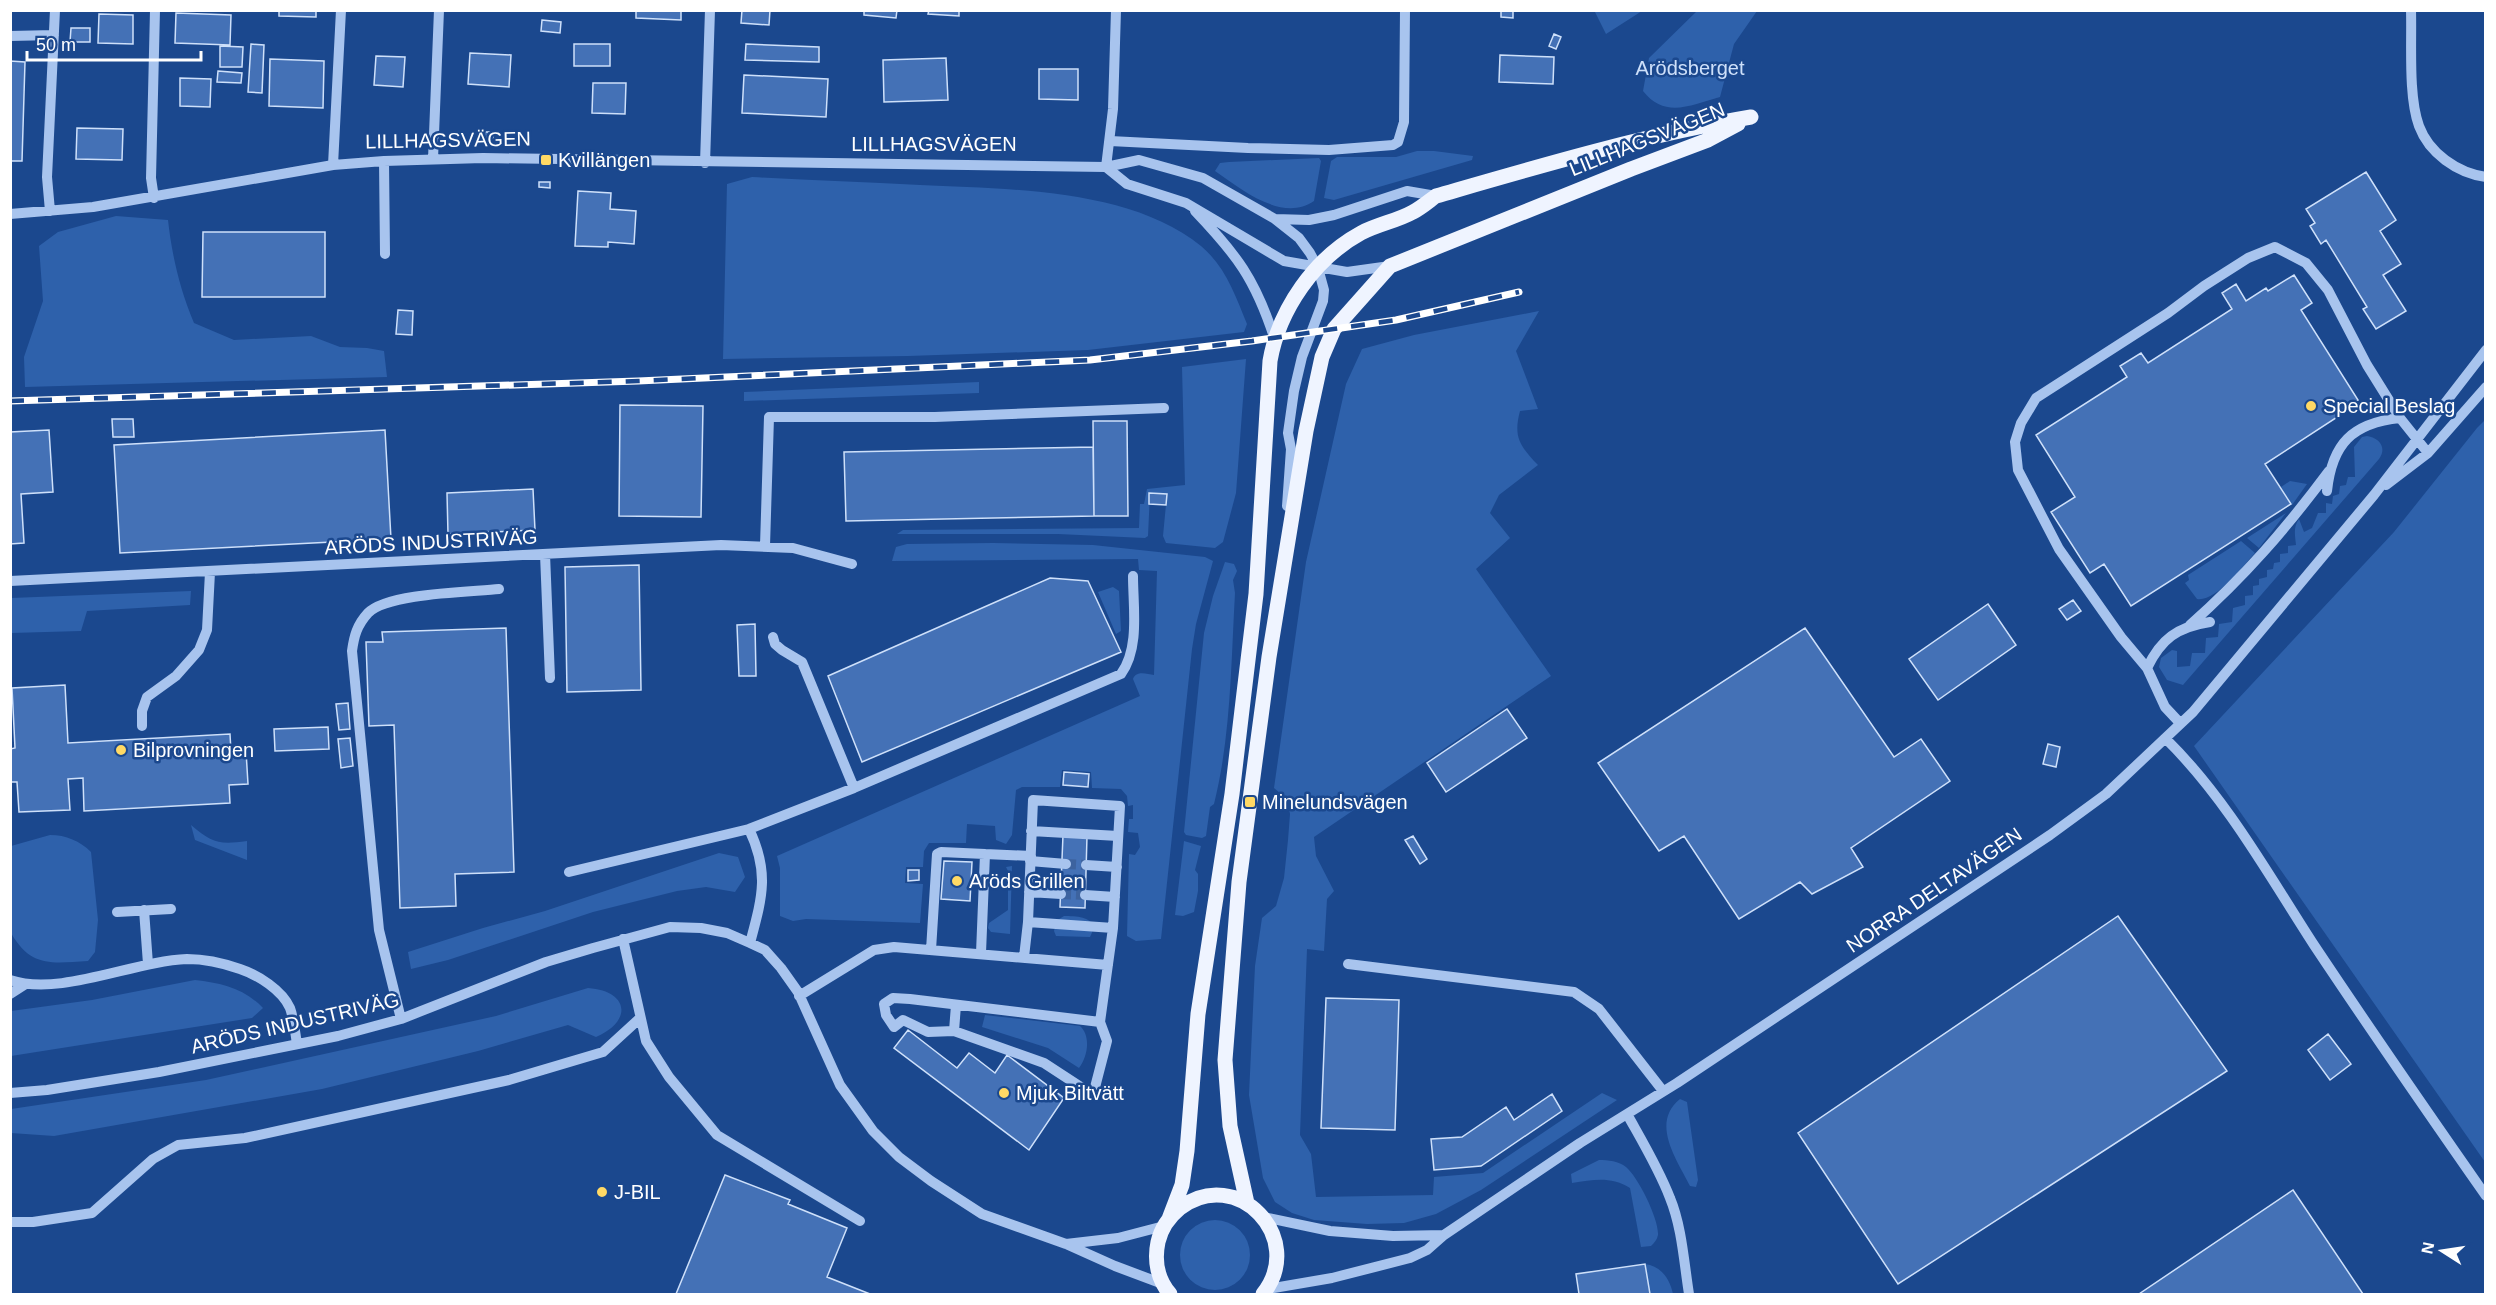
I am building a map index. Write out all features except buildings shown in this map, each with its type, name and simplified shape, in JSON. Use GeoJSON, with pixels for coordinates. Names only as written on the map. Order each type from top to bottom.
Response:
{"type":"FeatureCollection","features":[{"type":"Feature","properties":{"kind":"main road","name":"LILLHAGSVÄGEN"},"geometry":{"type":"LineString","coordinates":[[1274,337],[1292,301],[1318,268],[1340,247],[1362,233],[1413,212],[1436,196],[1654,136],[1751,117],[1708,140],[1390,266],[1334,329],[1322,357],[1313,393],[1284,563]]}},
{"type":"Feature","properties":{"kind":"main road"},"geometry":{"type":"LineString","coordinates":[[1167,1289],[1156,1255],[1182,1185],[1187,1151],[1198,1014],[1232,794],[1256,594],[1266,412],[1274,337]]}},
{"type":"Feature","properties":{"kind":"main road"},"geometry":{"type":"LineString","coordinates":[[1246,1203],[1230,1126],[1225,1060],[1239,882],[1284,563]]}},
{"type":"Feature","properties":{"kind":"main road"},"geometry":{"type":"LineString","coordinates":[[1167,1222],[1185,1204],[1205,1197],[1227,1196],[1246,1203],[1263,1217],[1277,1246],[1276,1269],[1265,1292]]}},
{"type":"Feature","properties":{"kind":"street"},"geometry":{"type":"LineString","coordinates":[[50,211],[47,177],[55,10]]}},
{"type":"Feature","properties":{"kind":"street"},"geometry":{"type":"LineString","coordinates":[[154,198],[151,178],[155,10]]}},
{"type":"Feature","properties":{"kind":"street"},"geometry":{"type":"LineString","coordinates":[[333,165],[341,10]]}},
{"type":"Feature","properties":{"kind":"street"},"geometry":{"type":"LineString","coordinates":[[434,159],[439,10]]}},
{"type":"Feature","properties":{"kind":"street"},"geometry":{"type":"LineString","coordinates":[[705,163],[710,10]]}},
{"type":"Feature","properties":{"kind":"street"},"geometry":{"type":"LineString","coordinates":[[1106,167],[1113,109],[1116,10]]}},
{"type":"Feature","properties":{"kind":"street"},"geometry":{"type":"LineString","coordinates":[[1110,141],[1329,150],[1393,145],[1398,142],[1404,122],[1404,10]]}},
{"type":"Feature","properties":{"kind":"street"},"geometry":{"type":"LineString","coordinates":[[2411,10],[2415,110],[2419,128],[2447,162],[2462,171],[2486,177]]}},
{"type":"Feature","properties":{"kind":"street"},"geometry":{"type":"LineString","coordinates":[[10,36],[54,35]]}},
{"type":"Feature","properties":{"kind":"street","name":"LILLHAGSVÄGEN"},"geometry":{"type":"LineString","coordinates":[[10,214],[93,207],[154,198],[295,170],[333,165],[434,159],[1106,167],[1139,160],[1179,170],[1203,178],[1275,219],[1299,238],[1318,268],[1324,290],[1323,301],[1302,357],[1288,433],[1291,449],[1284,563]]}},
{"type":"Feature","properties":{"kind":"street"},"geometry":{"type":"LineString","coordinates":[[384,161],[385,254]]}},
{"type":"Feature","properties":{"kind":"street","name":"LILLHAGSVÄGEN"},"geometry":{"type":"LineString","coordinates":[[1106,167],[1127,184],[1186,203],[1284,261],[1347,272],[1390,266]]}},
{"type":"Feature","properties":{"kind":"street","name":"LILLHAGSVÄGEN"},"geometry":{"type":"LineString","coordinates":[[1275,219],[1309,220],[1334,215],[1407,191],[1436,196]]}},
{"type":"Feature","properties":{"kind":"street","name":"LILLHAGSVÄGEN"},"geometry":{"type":"LineString","coordinates":[[1186,203],[1228,246],[1247,272],[1266,312],[1274,337]]}},
{"type":"Feature","properties":{"kind":"street"},"geometry":{"type":"LineString","coordinates":[[2180,723],[2165,707],[2147,668],[2121,637],[2059,549],[2018,470],[2015,442],[2021,423],[2036,398],[2168,313],[2204,286],[2248,258],[2275,247],[2306,263],[2328,290],[2367,365],[2400,418],[2428,453]]}},
{"type":"Feature","properties":{"kind":"street","name":"NORRA DELTAVÄGEN"},"geometry":{"type":"LineString","coordinates":[[1265,1292],[1410,1258],[1427,1250],[1444,1235],[1580,1143],[1663,1091],[2050,835],[2106,794],[2193,712],[2374,495],[2486,350]]}},
{"type":"Feature","properties":{"kind":"street","name":"NORRA DELTAVÄGEN"},"geometry":{"type":"LineString","coordinates":[[2374,495],[2428,453],[2486,387]]}},
{"type":"Feature","properties":{"kind":"street"},"geometry":{"type":"LineString","coordinates":[[765,546],[769,417],[935,417],[1164,408]]}},
{"type":"Feature","properties":{"kind":"street"},"geometry":{"type":"LineString","coordinates":[[2327,491],[2329,471],[2336,451],[2352,433],[2371,423],[2400,418]]}},
{"type":"Feature","properties":{"kind":"street"},"geometry":{"type":"LineString","coordinates":[[2147,668],[2156,649],[2171,636],[2190,625],[2230,590],[2267,551],[2329,471]]}},
{"type":"Feature","properties":{"kind":"street","name":"ARÖDS INDUSTRIVÄG"},"geometry":{"type":"LineString","coordinates":[[10,581],[721,545],[793,548],[852,564]]}},
{"type":"Feature","properties":{"kind":"street"},"geometry":{"type":"LineString","coordinates":[[545,554],[550,678]]}},
{"type":"Feature","properties":{"kind":"street"},"geometry":{"type":"LineString","coordinates":[[142,726],[142,711],[147,697],[176,676],[199,650],[207,630],[210,572]]}},
{"type":"Feature","properties":{"kind":"street"},"geometry":{"type":"LineString","coordinates":[[569,872],[749,829],[854,788],[1121,674],[1128,664],[1132,650],[1133,576]]}},
{"type":"Feature","properties":{"kind":"street"},"geometry":{"type":"LineString","coordinates":[[401,1018],[380,930],[352,651],[356,628],[370,611],[405,597],[500,589]]}},
{"type":"Feature","properties":{"kind":"street"},"geometry":{"type":"LineString","coordinates":[[2190,625],[2210,622]]}},
{"type":"Feature","properties":{"kind":"street"},"geometry":{"type":"LineString","coordinates":[[773,637],[775,644],[802,662],[854,788]]}},
{"type":"Feature","properties":{"kind":"street"},"geometry":{"type":"LineString","coordinates":[[2166,739],[2201,776],[2224,807],[2325,961],[2486,1196]]}},
{"type":"Feature","properties":{"kind":"street"},"geometry":{"type":"LineString","coordinates":[[1024,957],[1028,922],[1033,800],[1120,806],[1113,928],[1100,1022],[1107,1041],[1093,1095],[1044,1063],[954,1031],[928,1032],[903,1020],[894,1027],[886,1015],[884,1004],[893,998],[1100,1022]]}},
{"type":"Feature","properties":{"kind":"street"},"geometry":{"type":"LineString","coordinates":[[749,829],[759,850],[762,895],[750,943]]}},
{"type":"Feature","properties":{"kind":"street"},"geometry":{"type":"LineString","coordinates":[[1032,831],[1118,836]]}},
{"type":"Feature","properties":{"kind":"street"},"geometry":{"type":"LineString","coordinates":[[931,950],[937,854],[941,852],[985,854],[1066,864]]}},
{"type":"Feature","properties":{"kind":"street"},"geometry":{"type":"LineString","coordinates":[[981,953],[985,854]]}},
{"type":"Feature","properties":{"kind":"street"},"geometry":{"type":"LineString","coordinates":[[1086,865],[1117,867]]}},
{"type":"Feature","properties":{"kind":"street"},"geometry":{"type":"LineString","coordinates":[[1029,892],[1061,894]]}},
{"type":"Feature","properties":{"kind":"street"},"geometry":{"type":"LineString","coordinates":[[1085,895],[1115,897]]}},
{"type":"Feature","properties":{"kind":"street"},"geometry":{"type":"LineString","coordinates":[[117,912],[171,909]]}},
{"type":"Feature","properties":{"kind":"street"},"geometry":{"type":"LineString","coordinates":[[144,910],[148,964]]}},
{"type":"Feature","properties":{"kind":"street"},"geometry":{"type":"LineString","coordinates":[[1028,922],[1113,928]]}},
{"type":"Feature","properties":{"kind":"street","name":"ARÖDS INDUSTRIVÄG"},"geometry":{"type":"LineString","coordinates":[[10,1093],[47,1090],[159,1072],[297,1044],[401,1018],[546,962],[670,927],[727,933],[765,950],[781,968],[799,996],[840,1085],[873,1131],[899,1157],[982,1214],[1066,1244],[1167,1289]]}},
{"type":"Feature","properties":{"kind":"street"},"geometry":{"type":"LineString","coordinates":[[623,939],[639,1020],[646,1041],[656,1059],[717,1135],[860,1221]]}},
{"type":"Feature","properties":{"kind":"street"},"geometry":{"type":"LineString","coordinates":[[799,996],[874,950],[894,947],[1108,965]]}},
{"type":"Feature","properties":{"kind":"street"},"geometry":{"type":"LineString","coordinates":[[10,980],[24,985],[60,983],[148,964],[187,959],[206,961],[254,974],[278,992],[289,1006],[297,1044]]}},
{"type":"Feature","properties":{"kind":"street"},"geometry":{"type":"LineString","coordinates":[[1348,964],[1574,992],[1599,1010],[1663,1091]]}},
{"type":"Feature","properties":{"kind":"street"},"geometry":{"type":"LineString","coordinates":[[10,994],[24,985]]}},
{"type":"Feature","properties":{"kind":"street"},"geometry":{"type":"LineString","coordinates":[[954,1031],[956,1005]]}},
{"type":"Feature","properties":{"kind":"street"},"geometry":{"type":"LineString","coordinates":[[10,1222],[33,1222],[92,1213],[153,1159],[178,1145],[245,1138],[509,1080],[603,1052],[639,1020]]}},
{"type":"Feature","properties":{"kind":"street"},"geometry":{"type":"LineString","coordinates":[[1627,1114],[1671,1199],[1683,1252],[1689,1294]]}},
{"type":"Feature","properties":{"kind":"street"},"geometry":{"type":"LineString","coordinates":[[1263,1217],[1330,1231],[1393,1236],[1444,1235]]}},
{"type":"Feature","properties":{"kind":"street","name":"ARÖDS INDUSTRIVÄG"},"geometry":{"type":"LineString","coordinates":[[1066,1244],[1118,1238],[1167,1222]]}},
{"type":"Feature","properties":{"kind":"green space","name":"Arödsberget"},"geometry":{"type":"Polygon","coordinates":[[[1594,10],[1642,10],[1642,11],[1606,34],[1594,10]]]}},
{"type":"Feature","properties":{"kind":"green space","name":"Arödsberget"},"geometry":{"type":"Polygon","coordinates":[[[1697,11],[1757,11],[1734,44],[1720,97],[1679,108],[1660,105],[1651,100],[1643,91],[1649,58],[1697,11]]]}},
{"type":"Feature","properties":{"kind":"green space"},"geometry":{"type":"Polygon","coordinates":[[[1417,151],[1473,156],[1472,160],[1334,200],[1324,198],[1331,161],[1337,157],[1396,157],[1417,151]]]}},
{"type":"Feature","properties":{"kind":"green space"},"geometry":{"type":"Polygon","coordinates":[[[1319,158],[1321,161],[1314,201],[1302,207],[1275,206],[1262,201],[1215,171],[1220,163],[1319,158]]]}},
{"type":"Feature","properties":{"kind":"green space"},"geometry":{"type":"Polygon","coordinates":[[[752,177],[991,188],[1067,195],[1104,202],[1172,227],[1201,246],[1217,263],[1229,282],[1247,324],[1244,332],[1088,350],[723,359],[727,184],[752,177]]]}},
{"type":"Feature","properties":{"kind":"green space"},"geometry":{"type":"Polygon","coordinates":[[[116,216],[168,220],[177,273],[194,323],[234,340],[311,336],[340,347],[384,351],[387,377],[25,387],[24,357],[43,301],[39,246],[58,232],[116,216]]]}},
{"type":"Feature","properties":{"kind":"green space"},"geometry":{"type":"Polygon","coordinates":[[[1539,311],[1516,351],[1538,409],[1520,411],[1518,435],[1527,452],[1538,465],[1499,495],[1490,513],[1510,538],[1476,569],[1551,676],[1314,837],[1316,856],[1334,891],[1327,899],[1324,951],[1307,949],[1300,1135],[1311,1154],[1316,1197],[1433,1195],[1434,1177],[1483,1173],[1602,1093],[1617,1100],[1481,1190],[1436,1214],[1404,1223],[1367,1224],[1314,1220],[1292,1213],[1275,1202],[1263,1178],[1249,1095],[1255,966],[1262,918],[1276,906],[1284,878],[1288,840],[1290,814],[1287,799],[1274,788],[1306,562],[1346,384],[1362,349],[1414,335],[1539,311]]]}},
{"type":"Feature","properties":{"kind":"green space"},"geometry":{"type":"Polygon","coordinates":[[[1246,359],[1236,493],[1223,542],[1215,548],[1166,543],[1163,536],[1167,494],[1150,493],[1148,536],[1145,538],[1058,534],[897,534],[903,530],[1139,528],[1140,504],[1144,504],[1147,489],[1185,485],[1182,367],[1246,359]]]}},
{"type":"Feature","properties":{"kind":"green space"},"geometry":{"type":"Polygon","coordinates":[[[979,382],[979,393],[744,401],[744,392],[979,382]]]}},
{"type":"Feature","properties":{"kind":"green space"},"geometry":{"type":"Polygon","coordinates":[[[2485,420],[2485,1162],[2194,746],[2394,532],[2485,420]]]}},
{"type":"Feature","properties":{"kind":"green space"},"geometry":{"type":"Polygon","coordinates":[[[2367,436],[2381,444],[2382,451],[2379,459],[2183,685],[2167,680],[2159,667],[2161,658],[2172,650],[2177,651],[2177,667],[2190,666],[2192,653],[2205,653],[2206,638],[2218,637],[2219,624],[2232,622],[2233,608],[2245,605],[2245,596],[2253,595],[2253,586],[2259,585],[2259,579],[2267,577],[2267,570],[2273,569],[2274,563],[2280,562],[2280,554],[2288,553],[2288,546],[2296,545],[2295,528],[2299,519],[2304,532],[2312,528],[2318,513],[2326,513],[2326,503],[2332,504],[2333,496],[2339,494],[2340,486],[2346,485],[2348,477],[2355,477],[2354,447],[2362,437],[2367,436]]]}},
{"type":"Feature","properties":{"kind":"green space"},"geometry":{"type":"Polygon","coordinates":[[[2290,481],[2307,484],[2292,505],[2281,487],[2290,481]]]}},
{"type":"Feature","properties":{"kind":"green space"},"geometry":{"type":"Polygon","coordinates":[[[2286,513],[2259,548],[2247,538],[2286,513]]]}},
{"type":"Feature","properties":{"kind":"green space"},"geometry":{"type":"Polygon","coordinates":[[[2241,541],[2255,553],[2220,589],[2212,595],[2197,599],[2185,583],[2189,580],[2188,575],[2241,541]]]}},
{"type":"Feature","properties":{"kind":"green space"},"geometry":{"type":"Polygon","coordinates":[[[907,544],[1093,545],[1205,557],[1213,561],[1196,624],[1192,649],[1161,939],[1136,941],[1127,936],[1129,854],[1135,855],[1140,847],[1138,833],[1128,832],[1129,819],[1133,819],[1133,805],[1128,806],[1127,796],[1121,789],[1092,788],[1091,772],[1062,770],[1060,787],[1022,787],[1016,790],[1012,835],[1006,844],[996,840],[995,826],[967,824],[966,843],[929,843],[924,851],[923,867],[906,867],[905,883],[923,884],[920,923],[806,919],[793,921],[780,916],[780,868],[777,856],[1140,696],[1133,679],[1134,676],[1142,673],[1154,675],[1157,571],[1139,570],[1138,559],[892,561],[896,547],[907,544]]]}},
{"type":"Feature","properties":{"kind":"green space"},"geometry":{"type":"Polygon","coordinates":[[[1225,562],[1234,564],[1237,571],[1233,580],[1235,593],[1229,700],[1220,778],[1214,804],[1210,807],[1206,836],[1202,838],[1186,835],[1184,832],[1204,633],[1213,596],[1225,562]]]}},
{"type":"Feature","properties":{"kind":"green space"},"geometry":{"type":"Polygon","coordinates":[[[1113,587],[1119,591],[1121,631],[1116,634],[1098,592],[1113,587]]]}},
{"type":"Feature","properties":{"kind":"green space"},"geometry":{"type":"Polygon","coordinates":[[[191,591],[190,605],[87,611],[81,631],[11,633],[11,598],[191,591]]]}},
{"type":"Feature","properties":{"kind":"green space"},"geometry":{"type":"Polygon","coordinates":[[[191,825],[216,841],[229,843],[247,841],[247,860],[195,840],[191,825]]]}},
{"type":"Feature","properties":{"kind":"green space"},"geometry":{"type":"Polygon","coordinates":[[[50,835],[72,839],[91,852],[98,920],[95,952],[88,961],[53,962],[35,958],[26,952],[11,933],[11,846],[50,835]]]}},
{"type":"Feature","properties":{"kind":"green space"},"geometry":{"type":"Polygon","coordinates":[[[1184,841],[1201,846],[1195,870],[1198,874],[1198,891],[1194,912],[1183,916],[1175,915],[1184,841]]]}},
{"type":"Feature","properties":{"kind":"green space"},"geometry":{"type":"Polygon","coordinates":[[[719,853],[738,857],[745,877],[735,892],[706,887],[677,891],[593,912],[448,960],[411,969],[408,952],[545,911],[719,853]]]}},
{"type":"Feature","properties":{"kind":"green space"},"geometry":{"type":"Polygon","coordinates":[[[1012,866],[1010,934],[991,932],[988,928],[989,923],[1008,910],[1008,871],[1006,867],[1012,866]]]}},
{"type":"Feature","properties":{"kind":"green space"},"geometry":{"type":"Polygon","coordinates":[[[1064,916],[1081,917],[1090,922],[1093,930],[1090,937],[1056,936],[1054,931],[1056,921],[1064,916]]]}},
{"type":"Feature","properties":{"kind":"green space"},"geometry":{"type":"Polygon","coordinates":[[[195,980],[240,991],[263,1008],[252,1018],[11,1056],[11,1011],[92,1000],[195,980]]]}},
{"type":"Feature","properties":{"kind":"green space"},"geometry":{"type":"Polygon","coordinates":[[[588,988],[602,990],[612,995],[621,1008],[621,1015],[616,1023],[596,1037],[568,1025],[478,1051],[322,1089],[54,1136],[11,1133],[11,1109],[206,1080],[496,1016],[588,988]]]}},
{"type":"Feature","properties":{"kind":"green space"},"geometry":{"type":"Polygon","coordinates":[[[985,1015],[1080,1026],[1087,1041],[1082,1063],[1079,1068],[1048,1048],[982,1027],[985,1015]]]}},
{"type":"Feature","properties":{"kind":"green space"},"geometry":{"type":"Polygon","coordinates":[[[1680,1099],[1687,1102],[1698,1180],[1696,1187],[1690,1186],[1669,1142],[1667,1119],[1671,1109],[1680,1099]]]}},
{"type":"Feature","properties":{"kind":"green space"},"geometry":{"type":"Polygon","coordinates":[[[1599,1160],[1613,1161],[1623,1165],[1636,1180],[1655,1219],[1658,1237],[1651,1246],[1641,1247],[1630,1188],[1609,1180],[1572,1183],[1571,1174],[1599,1160]]]}},
{"type":"Feature","properties":{"kind":"green space"},"geometry":{"type":"Polygon","coordinates":[[[1215,1220],[1228,1223],[1240,1230],[1247,1242],[1250,1255],[1247,1268],[1240,1280],[1228,1287],[1215,1290],[1202,1287],[1190,1280],[1183,1268],[1180,1255],[1183,1242],[1190,1230],[1202,1223],[1215,1220]]]}},
{"type":"Feature","properties":{"kind":"green space"},"geometry":{"type":"Polygon","coordinates":[[[1645,1264],[1656,1267],[1664,1274],[1673,1294],[1650,1294],[1645,1264]]]}},
{"type":"Feature","properties":{"kind":"tunnel"},"geometry":{"type":"LineString","coordinates":[[1066,864],[1086,865]]}},
{"type":"Feature","properties":{"kind":"tunnel"},"geometry":{"type":"LineString","coordinates":[[1061,894],[1085,895]]}},
{"type":"Feature","properties":{"kind":"railway"},"geometry":{"type":"LineString","coordinates":[[10,401],[638,381],[1090,360],[1252,341],[1396,320],[1519,292]]}},
{"type":"Feature","properties":{"kind":"place","name":"Kvillängen"},"geometry":{"type":"Point","coordinates":[546,160]}},
{"type":"Feature","properties":{"kind":"place","name":"Special Beslag"},"geometry":{"type":"Point","coordinates":[2311,406]}},
{"type":"Feature","properties":{"kind":"place","name":"Bilprovningen"},"geometry":{"type":"Point","coordinates":[121,750]}},
{"type":"Feature","properties":{"kind":"place","name":"Minelundsvägen"},"geometry":{"type":"Point","coordinates":[1250,802]}},
{"type":"Feature","properties":{"kind":"place","name":"Aröds Grillen"},"geometry":{"type":"Point","coordinates":[957,881]}},
{"type":"Feature","properties":{"kind":"place","name":"Mjuk Biltvätt"},"geometry":{"type":"Point","coordinates":[1004,1093]}},
{"type":"Feature","properties":{"kind":"place","name":"J-BIL"},"geometry":{"type":"Point","coordinates":[602,1192]}}]}
